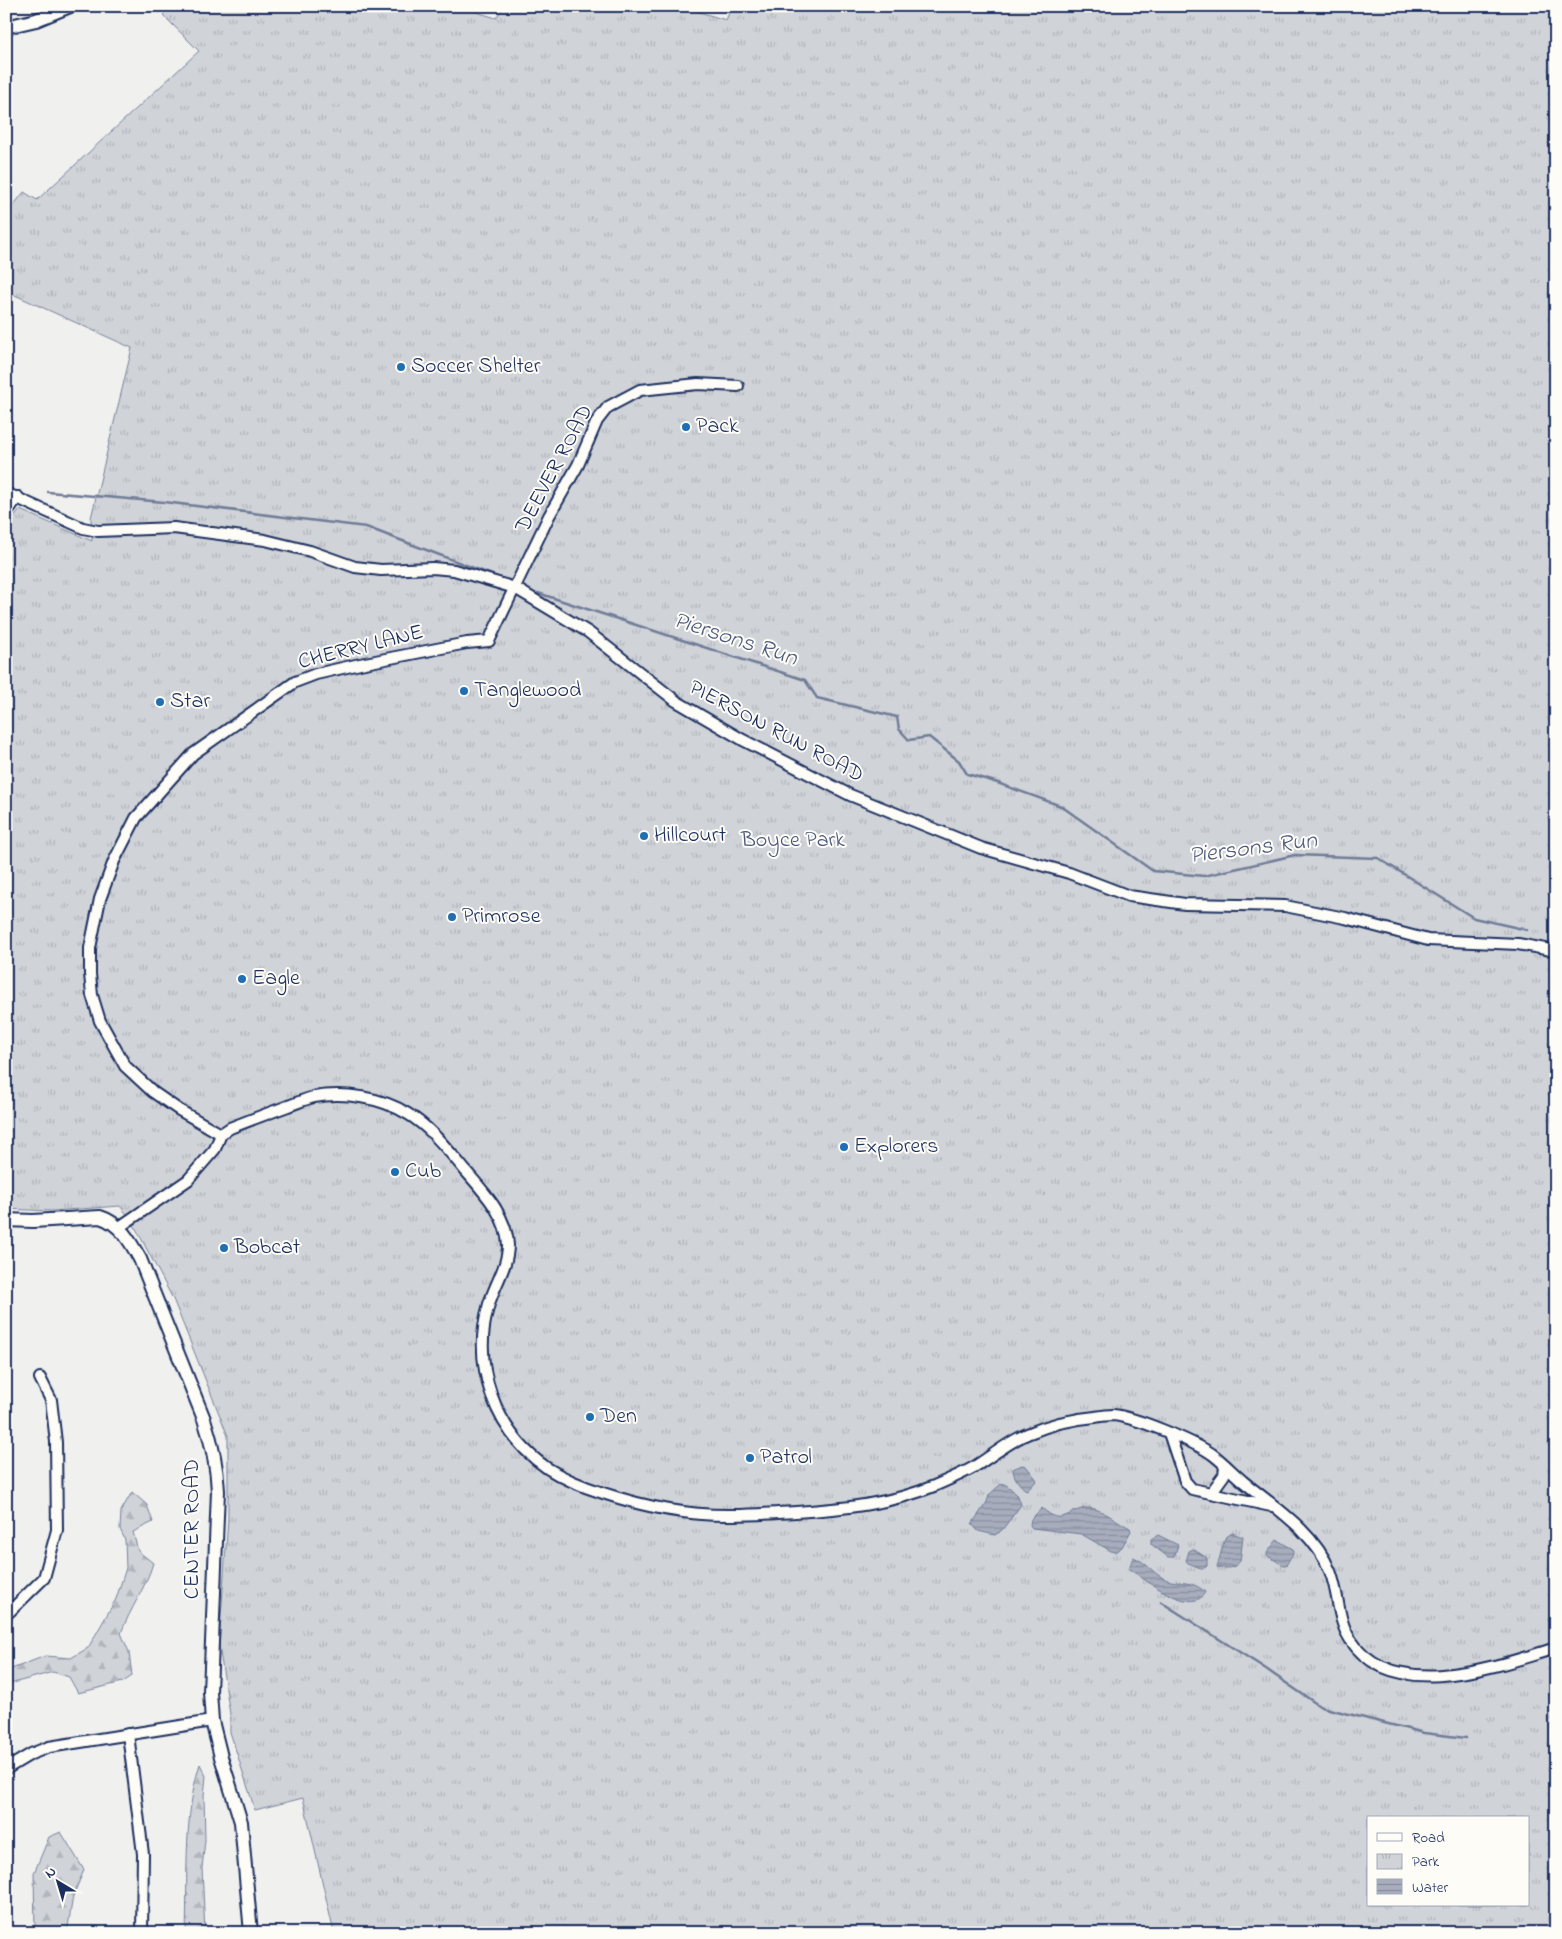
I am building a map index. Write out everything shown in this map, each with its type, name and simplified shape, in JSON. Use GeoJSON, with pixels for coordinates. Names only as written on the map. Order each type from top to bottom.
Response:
{"type":"FeatureCollection","features":[{"type":"Feature","properties":{"kind":"main road"},"geometry":{"type":"LineString","coordinates":[[6,27],[36,20],[70,6]]}},
{"type":"Feature","properties":{"kind":"main road","name":"CENTER ROAD"},"geometry":{"type":"LineString","coordinates":[[6,1220],[33,1221],[100,1217],[108,1220],[129,1239],[150,1283],[212,1441],[217,1467],[218,1491],[210,1692],[212,1721],[220,1757],[241,1822],[251,1933]]}},
{"type":"Feature","properties":{"kind":"street","name":"DEEVER ROAD"},"geometry":{"type":"LineString","coordinates":[[515,588],[550,516],[578,465],[597,421],[608,407],[640,390],[698,384],[738,386]]}},
{"type":"Feature","properties":{"kind":"street","name":"PIERSON RUN ROAD"},"geometry":{"type":"LineString","coordinates":[[6,493],[83,528],[98,531],[174,528],[265,540],[310,550],[355,567],[381,570],[433,568],[454,570],[515,588],[588,632],[676,701],[742,740],[850,795],[982,848],[1070,874],[1129,896],[1186,904],[1285,906],[1345,918],[1428,940],[1518,944],[1556,951]]}},
{"type":"Feature","properties":{"kind":"street"},"geometry":{"type":"LineString","coordinates":[[6,512],[18,497]]}},
{"type":"Feature","properties":{"kind":"street","name":"CHERRY LANE"},"geometry":{"type":"LineString","coordinates":[[221,1134],[179,1110],[153,1092],[125,1066],[100,1021],[92,995],[90,948],[100,899],[114,862],[136,818],[193,754],[296,682],[316,674],[369,662],[459,644],[489,641],[515,588]]}},
{"type":"Feature","properties":{"kind":"street"},"geometry":{"type":"LineString","coordinates":[[118,1228],[188,1180],[215,1149],[221,1134],[230,1128],[311,1098],[360,1096],[405,1112],[422,1124],[455,1158],[496,1208],[505,1228],[508,1245],[504,1267],[489,1304],[482,1351],[486,1380],[494,1402],[506,1425],[524,1447],[547,1468],[582,1486],[630,1502],[670,1510],[730,1515],[815,1511],[875,1504],[929,1488],[970,1470],[1026,1434],[1074,1418],[1114,1415],[1149,1425],[1211,1453],[1303,1530],[1318,1550],[1330,1571],[1344,1625],[1350,1639],[1365,1656],[1378,1666],[1398,1673],[1419,1675],[1475,1671],[1556,1648]]}},
{"type":"Feature","properties":{"kind":"street"},"geometry":{"type":"LineString","coordinates":[[6,1615],[44,1578],[57,1530],[56,1442],[51,1400],[40,1378]]}},
{"type":"Feature","properties":{"kind":"street"},"geometry":{"type":"LineString","coordinates":[[1169,1433],[1185,1481],[1192,1489],[1274,1507]]}},
{"type":"Feature","properties":{"kind":"street"},"geometry":{"type":"LineString","coordinates":[[1211,1493],[1224,1475],[1225,1466]]}},
{"type":"Feature","properties":{"kind":"street"},"geometry":{"type":"LineString","coordinates":[[6,1769],[32,1754],[49,1747],[212,1721]]}},
{"type":"Feature","properties":{"kind":"street"},"geometry":{"type":"LineString","coordinates":[[128,1734],[143,1854],[142,1933]]}},
{"type":"Feature","properties":{"kind":"green space","name":"Boyce Park"},"geometry":{"type":"Polygon","coordinates":[[[172,6],[457,6],[496,18],[504,6],[679,6],[726,20],[732,6],[1556,6],[1556,1933],[334,1933],[303,1798],[255,1810],[230,1732],[230,1714],[219,1646],[228,1519],[228,1436],[173,1299],[131,1219],[120,1206],[52,1211],[6,1209],[6,528],[20,510],[92,541],[91,518],[132,348],[6,291],[6,215],[24,192],[37,200],[199,51],[163,15],[172,6]]]}},
{"type":"Feature","properties":{"kind":"green space"},"geometry":{"type":"Polygon","coordinates":[[[132,1492],[147,1505],[153,1522],[133,1532],[138,1551],[153,1563],[121,1633],[129,1652],[132,1676],[123,1682],[78,1693],[69,1677],[53,1672],[6,1685],[6,1672],[9,1670],[45,1656],[71,1658],[88,1648],[116,1599],[126,1568],[125,1540],[120,1529],[121,1511],[132,1492]]]}},
{"type":"Feature","properties":{"kind":"green space"},"geometry":{"type":"Polygon","coordinates":[[[200,1764],[206,1776],[204,1795],[205,1840],[202,1868],[205,1933],[186,1933],[189,1826],[191,1805],[200,1764]]]}},
{"type":"Feature","properties":{"kind":"green space"},"geometry":{"type":"Polygon","coordinates":[[[61,1832],[84,1870],[73,1896],[67,1933],[35,1933],[34,1873],[49,1837],[61,1832]]]}},
{"type":"Feature","properties":{"kind":"water"},"geometry":{"type":"Polygon","coordinates":[[[1022,1465],[1026,1466],[1037,1480],[1027,1491],[1017,1481],[1013,1472],[1013,1469],[1022,1465]]]}},
{"type":"Feature","properties":{"kind":"water"},"geometry":{"type":"Polygon","coordinates":[[[1002,1483],[1014,1492],[1019,1498],[1021,1505],[1002,1530],[995,1535],[978,1531],[972,1524],[987,1502],[989,1495],[1002,1483]]]}},
{"type":"Feature","properties":{"kind":"water"},"geometry":{"type":"Polygon","coordinates":[[[1042,1508],[1055,1517],[1061,1517],[1081,1509],[1093,1508],[1130,1528],[1131,1531],[1122,1547],[1115,1552],[1111,1551],[1081,1534],[1032,1528],[1030,1525],[1031,1519],[1042,1508]]]}},
{"type":"Feature","properties":{"kind":"water"},"geometry":{"type":"Polygon","coordinates":[[[1232,1533],[1243,1537],[1240,1561],[1230,1568],[1217,1567],[1225,1538],[1232,1533]]]}},
{"type":"Feature","properties":{"kind":"water"},"geometry":{"type":"Polygon","coordinates":[[[1158,1535],[1178,1545],[1174,1557],[1168,1557],[1151,1544],[1151,1539],[1158,1535]]]}},
{"type":"Feature","properties":{"kind":"water"},"geometry":{"type":"Polygon","coordinates":[[[1277,1540],[1293,1549],[1294,1552],[1286,1565],[1268,1556],[1267,1553],[1277,1540]]]}},
{"type":"Feature","properties":{"kind":"water"},"geometry":{"type":"Polygon","coordinates":[[[1193,1549],[1207,1558],[1207,1566],[1203,1569],[1186,1561],[1189,1551],[1193,1549]]]}},
{"type":"Feature","properties":{"kind":"water"},"geometry":{"type":"Polygon","coordinates":[[[1133,1557],[1163,1578],[1194,1585],[1205,1592],[1199,1599],[1190,1601],[1168,1594],[1129,1569],[1133,1557]]]}},
{"type":"Feature","properties":{"kind":"waterway"},"geometry":{"type":"LineString","coordinates":[[48,492],[164,502],[366,527],[500,578]]}},
{"type":"Feature","properties":{"kind":"waterway","name":"Piersons Run"},"geometry":{"type":"LineString","coordinates":[[538,593],[805,680],[817,698],[897,717],[899,729],[909,740],[929,737],[959,761],[967,774],[1061,806],[1153,871],[1204,876],[1295,855],[1378,858],[1474,918],[1527,930]]}},
{"type":"Feature","properties":{"kind":"waterway"},"geometry":{"type":"LineString","coordinates":[[1161,1602],[1263,1667],[1321,1707],[1424,1733],[1466,1738]]}},
{"type":"Feature","properties":{"kind":"place","name":"Soccer Shelter"},"geometry":{"type":"Point","coordinates":[401,367]}},
{"type":"Feature","properties":{"kind":"place","name":"Pack"},"geometry":{"type":"Point","coordinates":[686,427]}},
{"type":"Feature","properties":{"kind":"place","name":"Tanglewood"},"geometry":{"type":"Point","coordinates":[464,691]}},
{"type":"Feature","properties":{"kind":"place","name":"Star"},"geometry":{"type":"Point","coordinates":[160,702]}},
{"type":"Feature","properties":{"kind":"place","name":"Hillcourt"},"geometry":{"type":"Point","coordinates":[644,836]}},
{"type":"Feature","properties":{"kind":"place","name":"Primrose"},"geometry":{"type":"Point","coordinates":[452,917]}},
{"type":"Feature","properties":{"kind":"place","name":"Eagle"},"geometry":{"type":"Point","coordinates":[242,979]}},
{"type":"Feature","properties":{"kind":"place","name":"Explorers"},"geometry":{"type":"Point","coordinates":[844,1147]}},
{"type":"Feature","properties":{"kind":"place","name":"Cub"},"geometry":{"type":"Point","coordinates":[395,1172]}},
{"type":"Feature","properties":{"kind":"place","name":"Bobcat"},"geometry":{"type":"Point","coordinates":[224,1248]}},
{"type":"Feature","properties":{"kind":"place","name":"Den"},"geometry":{"type":"Point","coordinates":[590,1417]}},
{"type":"Feature","properties":{"kind":"place","name":"Patrol"},"geometry":{"type":"Point","coordinates":[750,1458]}}]}
